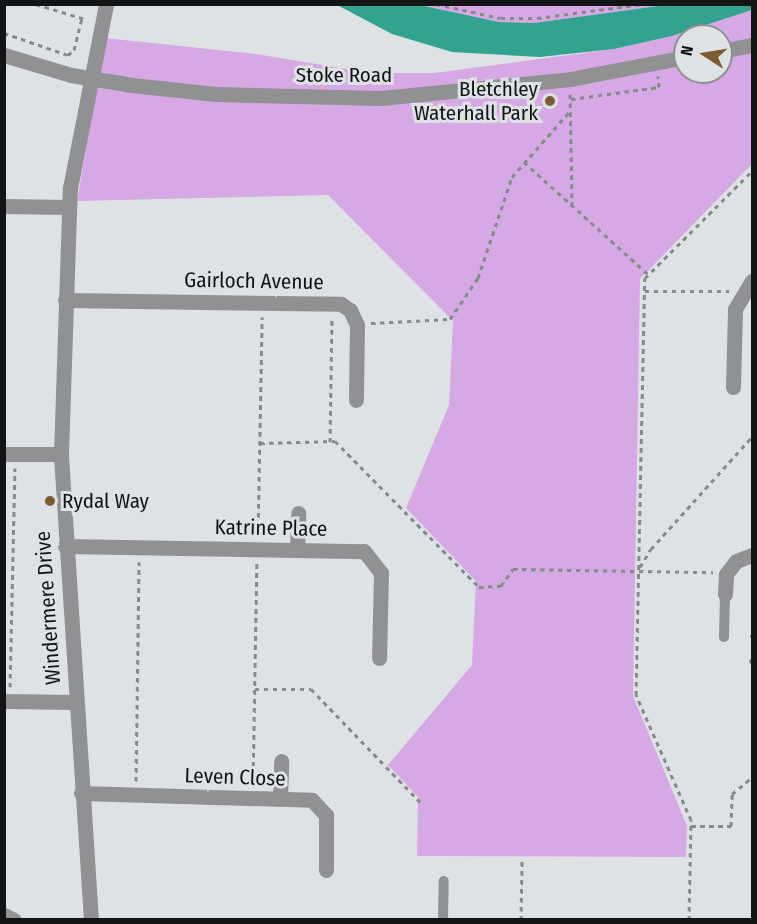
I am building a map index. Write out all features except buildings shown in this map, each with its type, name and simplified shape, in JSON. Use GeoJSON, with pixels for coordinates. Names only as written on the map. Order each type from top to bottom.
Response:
{"type":"FeatureCollection","features":[{"type":"Feature","properties":{"kind":"street","name":"Windermere Drive"},"geometry":{"type":"LineString","coordinates":[[91,920],[75,702],[61,454],[68,207],[89,78],[106,4]]}},
{"type":"Feature","properties":{"kind":"street"},"geometry":{"type":"LineString","coordinates":[[733,49],[753,45]]}},
{"type":"Feature","properties":{"kind":"street","name":"Stoke Road"},"geometry":{"type":"LineString","coordinates":[[4,55],[89,78],[216,94],[381,98],[570,79],[673,59]]}},
{"type":"Feature","properties":{"kind":"street"},"geometry":{"type":"LineString","coordinates":[[4,206],[68,207]]}},
{"type":"Feature","properties":{"kind":"street"},"geometry":{"type":"LineString","coordinates":[[733,387],[735,313],[748,286]]}},
{"type":"Feature","properties":{"kind":"street","name":"Gairloch Avenue"},"geometry":{"type":"LineString","coordinates":[[65,300],[332,303],[350,310],[357,325]]}},
{"type":"Feature","properties":{"kind":"street"},"geometry":{"type":"LineString","coordinates":[[356,400],[357,325]]}},
{"type":"Feature","properties":{"kind":"street"},"geometry":{"type":"LineString","coordinates":[[10,454],[61,454]]}},
{"type":"Feature","properties":{"kind":"street"},"geometry":{"type":"LineString","coordinates":[[297,550],[298,513]]}},
{"type":"Feature","properties":{"kind":"street","name":"Katrine Place"},"geometry":{"type":"LineString","coordinates":[[65,546],[364,551],[381,573],[379,658]]}},
{"type":"Feature","properties":{"kind":"street"},"geometry":{"type":"LineString","coordinates":[[724,594],[726,574],[736,561],[753,555]]}},
{"type":"Feature","properties":{"kind":"street"},"geometry":{"type":"LineString","coordinates":[[7,701],[75,702]]}},
{"type":"Feature","properties":{"kind":"street"},"geometry":{"type":"LineString","coordinates":[[280,799],[281,761]]}},
{"type":"Feature","properties":{"kind":"street","name":"Leven Close"},"geometry":{"type":"LineString","coordinates":[[81,794],[312,800],[326,815],[326,870]]}},
{"type":"Feature","properties":{"kind":"street"},"geometry":{"type":"LineString","coordinates":[[4,915],[14,920]]}},
{"type":"Feature","properties":{"kind":"lane"},"geometry":{"type":"LineString","coordinates":[[724,594],[724,637]]}},
{"type":"Feature","properties":{"kind":"lane"},"geometry":{"type":"LineString","coordinates":[[443,920],[444,881]]}},
{"type":"Feature","properties":{"kind":"path"},"geometry":{"type":"LineString","coordinates":[[36,4],[101,25]]}},
{"type":"Feature","properties":{"kind":"path"},"geometry":{"type":"LineString","coordinates":[[436,4],[501,18],[537,18],[643,4]]}},
{"type":"Feature","properties":{"kind":"path"},"geometry":{"type":"LineString","coordinates":[[4,33],[68,55],[74,50],[82,18]]}},
{"type":"Feature","properties":{"kind":"path"},"geometry":{"type":"LineString","coordinates":[[571,99],[659,87],[656,63]]}},
{"type":"Feature","properties":{"kind":"path"},"geometry":{"type":"LineString","coordinates":[[570,79],[572,206]]}},
{"type":"Feature","properties":{"kind":"path"},"geometry":{"type":"LineString","coordinates":[[357,325],[386,320],[450,319],[477,278],[512,177],[570,111]]}},
{"type":"Feature","properties":{"kind":"path"},"geometry":{"type":"LineString","coordinates":[[524,162],[649,275]]}},
{"type":"Feature","properties":{"kind":"path"},"geometry":{"type":"LineString","coordinates":[[689,920],[691,826],[636,695],[645,291],[649,275],[753,171]]}},
{"type":"Feature","properties":{"kind":"path"},"geometry":{"type":"LineString","coordinates":[[645,291],[748,286]]}},
{"type":"Feature","properties":{"kind":"path"},"geometry":{"type":"LineString","coordinates":[[330,442],[332,303]]}},
{"type":"Feature","properties":{"kind":"path"},"geometry":{"type":"LineString","coordinates":[[639,568],[651,549],[753,437]]}},
{"type":"Feature","properties":{"kind":"path"},"geometry":{"type":"LineString","coordinates":[[260,443],[335,441],[479,587],[501,586],[513,569],[639,568],[726,574]]}},
{"type":"Feature","properties":{"kind":"path"},"geometry":{"type":"LineString","coordinates":[[7,701],[10,454]]}},
{"type":"Feature","properties":{"kind":"path"},"geometry":{"type":"LineString","coordinates":[[136,795],[140,547]]}},
{"type":"Feature","properties":{"kind":"path"},"geometry":{"type":"LineString","coordinates":[[750,659],[753,664]]}},
{"type":"Feature","properties":{"kind":"path"},"geometry":{"type":"LineString","coordinates":[[255,688],[311,689],[420,802]]}},
{"type":"Feature","properties":{"kind":"path"},"geometry":{"type":"LineString","coordinates":[[691,826],[731,826],[732,794],[753,777]]}},
{"type":"Feature","properties":{"kind":"path"},"geometry":{"type":"LineString","coordinates":[[521,920],[522,861]]}},
{"type":"Feature","properties":{"kind":"shaded area"},"geometry":{"type":"Polygon","coordinates":[[[337,5],[420,5],[499,22],[534,23],[665,5],[752,5],[752,10],[709,24],[673,24],[672,36],[614,49],[540,57],[452,52],[392,34],[337,5]]]}},
{"type":"Feature","properties":{"kind":"shaded area"},"geometry":{"type":"Polygon","coordinates":[[[420,5],[665,5],[534,23],[499,22],[420,5]]]}},
{"type":"Feature","properties":{"kind":"shaded area"},"geometry":{"type":"Polygon","coordinates":[[[752,10],[752,164],[640,279],[633,696],[687,826],[686,857],[417,856],[418,797],[388,765],[472,665],[476,581],[406,508],[449,405],[453,321],[328,195],[77,201],[105,38],[256,54],[370,73],[435,73],[614,49],[673,36],[673,84],[733,84],[733,24],[709,24],[752,10]]]}},
{"type":"Feature","properties":{"kind":"place","name":"Bletchley Waterhall Park"},"geometry":{"type":"Point","coordinates":[550,101]}},
{"type":"Feature","properties":{"kind":"place","name":"Rydal Way"},"geometry":{"type":"Point","coordinates":[50,501]}}]}
